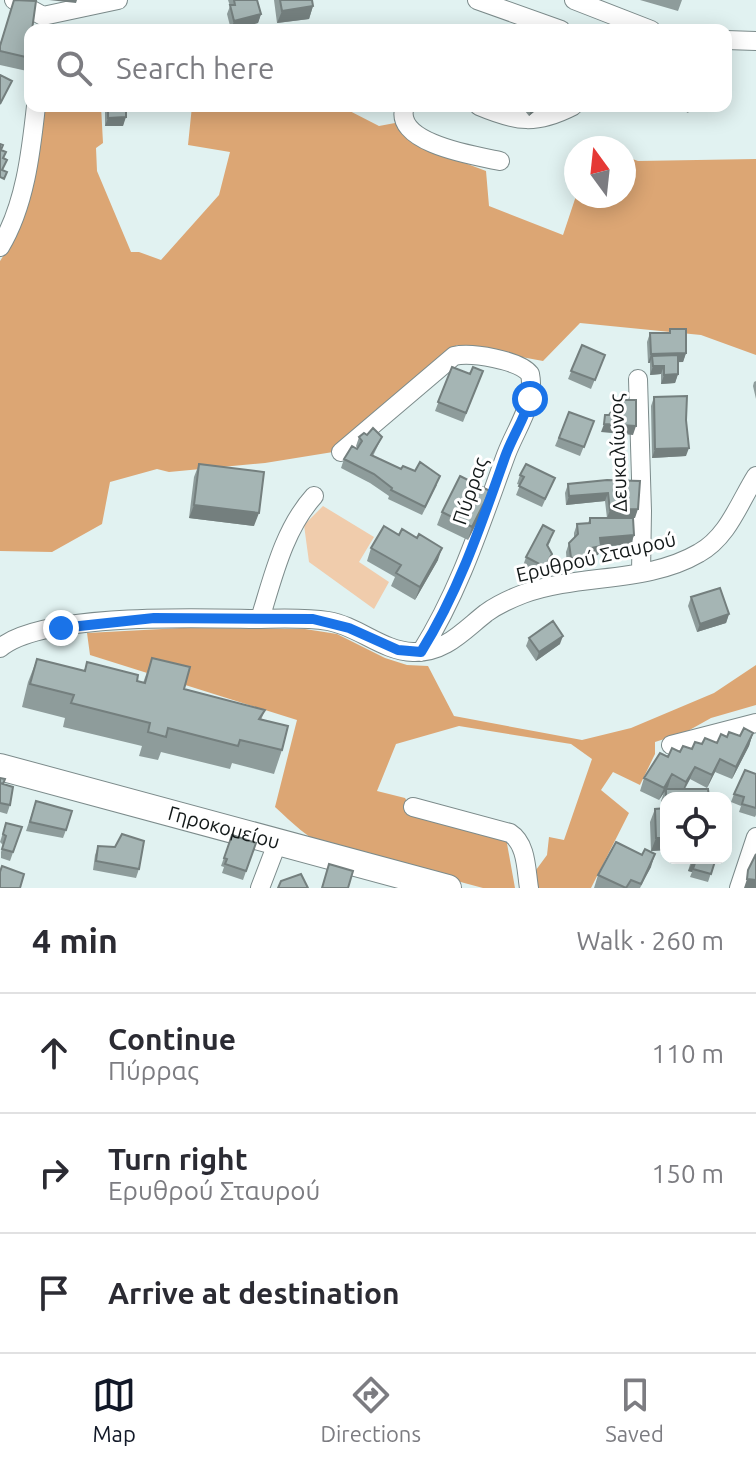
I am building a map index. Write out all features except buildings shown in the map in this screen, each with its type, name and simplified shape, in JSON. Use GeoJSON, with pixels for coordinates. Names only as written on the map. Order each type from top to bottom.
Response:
{"type":"FeatureCollection","features":[{"type":"Feature","properties":{"kind":"main road","name":"Γηροκομείου"},"geometry":{"type":"LineString","coordinates":[[0,767],[278,841],[401,882],[448,888]]}},
{"type":"Feature","properties":{"kind":"street"},"geometry":{"type":"LineString","coordinates":[[14,0],[43,23],[118,0]]}},
{"type":"Feature","properties":{"kind":"street"},"geometry":{"type":"LineString","coordinates":[[477,0],[544,24]]}},
{"type":"Feature","properties":{"kind":"street"},"geometry":{"type":"LineString","coordinates":[[574,0],[636,24]]}},
{"type":"Feature","properties":{"kind":"street"},"geometry":{"type":"LineString","coordinates":[[732,40],[756,41]]}},
{"type":"Feature","properties":{"kind":"street"},"geometry":{"type":"LineString","coordinates":[[0,247],[14,216],[26,170],[35,112]]}},
{"type":"Feature","properties":{"kind":"street"},"geometry":{"type":"LineString","coordinates":[[403,112],[405,123],[417,136],[459,152],[500,161]]}},
{"type":"Feature","properties":{"kind":"street"},"geometry":{"type":"LineString","coordinates":[[499,112],[529,121],[545,119],[560,112]]}},
{"type":"Feature","properties":{"kind":"street","name":"Πύρρας"},"geometry":{"type":"LineString","coordinates":[[341,452],[454,356],[469,355],[509,362],[526,368],[530,374],[528,404],[483,523],[450,600],[421,652]]}},
{"type":"Feature","properties":{"kind":"street","name":"Δευκαλίωνος"},"geometry":{"type":"LineString","coordinates":[[638,379],[641,573]]}},
{"type":"Feature","properties":{"kind":"street","name":"Ερυθρού Σταυρού"},"geometry":{"type":"LineString","coordinates":[[421,652],[447,645],[490,610],[526,593],[560,584],[641,573],[673,565],[708,548],[725,530],[756,476]]}},
{"type":"Feature","properties":{"kind":"street"},"geometry":{"type":"LineString","coordinates":[[260,619],[284,547],[300,514],[314,496]]}},
{"type":"Feature","properties":{"kind":"street"},"geometry":{"type":"LineString","coordinates":[[0,648],[14,639],[31,634],[113,621],[163,618],[333,622],[390,647],[421,652]]}},
{"type":"Feature","properties":{"kind":"street"},"geometry":{"type":"LineString","coordinates":[[671,745],[756,723]]}},
{"type":"Feature","properties":{"kind":"street"},"geometry":{"type":"LineString","coordinates":[[413,807],[516,837],[524,855],[529,888]]}},
{"type":"Feature","properties":{"kind":"street"},"geometry":{"type":"LineString","coordinates":[[739,888],[756,837]]}},
{"type":"Feature","properties":{"kind":"street"},"geometry":{"type":"LineString","coordinates":[[260,888],[278,841]]}},
{"type":"Feature","properties":{"kind":"shaded area"},"geometry":{"type":"Polygon","coordinates":[[[42,112],[101,112],[103,143],[96,148],[97,171],[131,252],[161,260],[219,195],[230,152],[188,145],[191,112],[352,112],[379,126],[395,123],[412,143],[486,171],[489,206],[563,235],[572,208],[636,208],[636,160],[756,159],[756,355],[701,335],[580,323],[543,361],[457,345],[333,452],[265,463],[169,472],[157,469],[110,482],[102,524],[52,552],[0,551],[0,261],[9,247],[42,112]]]}},
{"type":"Feature","properties":{"kind":"shaded area"},"geometry":{"type":"Polygon","coordinates":[[[323,506],[374,537],[359,562],[389,582],[374,609],[309,562],[304,525],[323,506]]]}},
{"type":"Feature","properties":{"kind":"shaded area"},"geometry":{"type":"Polygon","coordinates":[[[181,628],[305,629],[337,634],[385,658],[407,665],[428,666],[454,716],[582,740],[631,728],[714,693],[756,665],[756,705],[711,718],[686,732],[655,742],[655,754],[640,785],[613,772],[601,790],[629,813],[591,888],[538,888],[536,870],[547,855],[549,837],[564,840],[592,759],[571,744],[459,726],[396,744],[377,791],[405,798],[415,814],[506,838],[515,888],[483,888],[330,847],[294,825],[275,807],[297,720],[90,655],[87,633],[181,628]]]}},
{"type":"Feature","properties":{"kind":"route"},"geometry":{"type":"LineString","coordinates":[[61,628],[154,618],[313,619],[333,622],[398,650],[421,652],[462,574],[530,399]]}}]}
